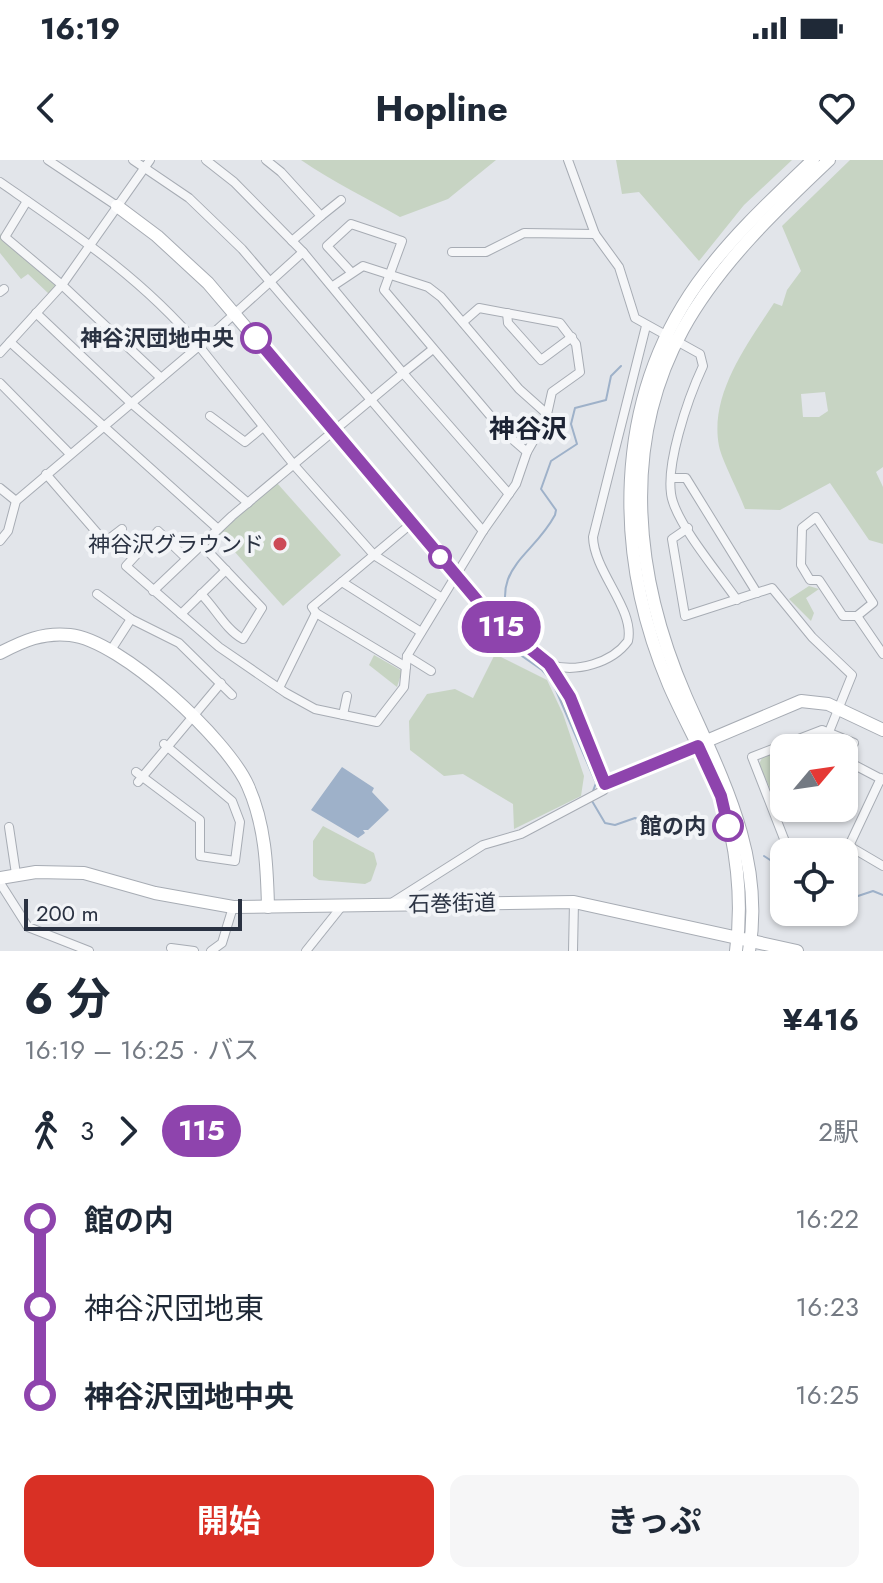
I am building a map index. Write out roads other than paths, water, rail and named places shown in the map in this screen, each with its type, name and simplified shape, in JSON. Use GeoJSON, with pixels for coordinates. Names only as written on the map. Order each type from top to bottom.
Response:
{"type":"FeatureCollection","features":[{"type":"Feature","properties":{"kind":"street"},"geometry":{"type":"LineString","coordinates":[[48,160],[117,206],[174,251],[236,315],[504,631],[549,664],[567,670],[587,667],[628,641],[629,625],[596,557],[593,537],[646,326]]}},
{"type":"Feature","properties":{"kind":"street"},"geometry":{"type":"LineString","coordinates":[[133,160],[147,164],[219,224],[271,280],[483,531]]}},
{"type":"Feature","properties":{"kind":"street"},"geometry":{"type":"LineString","coordinates":[[206,160],[234,182],[303,252],[509,494]]}},
{"type":"Feature","properties":{"kind":"street"},"geometry":{"type":"LineString","coordinates":[[266,160],[321,216]]}},
{"type":"Feature","properties":{"kind":"street"},"geometry":{"type":"LineString","coordinates":[[568,160],[595,234],[619,267],[635,318],[700,354],[703,366],[691,391],[677,439],[672,501],[737,600]]}},
{"type":"Feature","properties":{"kind":"street"},"geometry":{"type":"LineString","coordinates":[[743,945],[726,817],[703,744],[647,628],[630,544],[630,478],[639,421],[694,288],[712,263],[813,160]]}},
{"type":"Feature","properties":{"kind":"street"},"geometry":{"type":"LineString","coordinates":[[673,340],[739,251],[829,160]]}},
{"type":"Feature","properties":{"kind":"street"},"geometry":{"type":"LineString","coordinates":[[0,353],[62,285],[147,164]]}},
{"type":"Feature","properties":{"kind":"street"},"geometry":{"type":"LineString","coordinates":[[0,182],[90,244],[152,295],[199,346],[294,465],[374,555],[442,598]]}},
{"type":"Feature","properties":{"kind":"street"},"geometry":{"type":"LineString","coordinates":[[292,241],[341,200]]}},
{"type":"Feature","properties":{"kind":"street"},"geometry":{"type":"LineString","coordinates":[[27,201],[5,237],[62,285],[161,378]]}},
{"type":"Feature","properties":{"kind":"street"},"geometry":{"type":"LineString","coordinates":[[351,272],[327,246],[351,224],[402,241],[384,290],[504,432],[527,452]]}},
{"type":"Feature","properties":{"kind":"street"},"geometry":{"type":"LineString","coordinates":[[452,252],[486,252],[524,233],[595,234]]}},
{"type":"Feature","properties":{"kind":"street"},"geometry":{"type":"LineString","coordinates":[[0,541],[8,531],[16,501],[236,315],[303,252]]}},
{"type":"Feature","properties":{"kind":"street"},"geometry":{"type":"LineString","coordinates":[[333,286],[363,266],[428,287],[463,322],[519,389],[547,414]]}},
{"type":"Feature","properties":{"kind":"street"},"geometry":{"type":"LineString","coordinates":[[186,558],[158,531],[129,558],[126,567],[181,614],[312,709],[377,722],[404,687],[407,656],[455,574],[509,494],[547,414],[552,392],[580,372],[572,337],[560,323],[479,308],[463,322]]}},
{"type":"Feature","properties":{"kind":"street"},"geometry":{"type":"LineString","coordinates":[[36,313],[131,403],[248,503]]}},
{"type":"Feature","properties":{"kind":"street"},"geometry":{"type":"LineString","coordinates":[[507,313],[508,323],[541,360],[572,337]]}},
{"type":"Feature","properties":{"kind":"street"},"geometry":{"type":"LineString","coordinates":[[10,342],[101,428],[218,529]]}},
{"type":"Feature","properties":{"kind":"street"},"geometry":{"type":"LineString","coordinates":[[153,591],[248,503],[433,349]]}},
{"type":"Feature","properties":{"kind":"street"},"geometry":{"type":"LineString","coordinates":[[0,383],[70,454]]}},
{"type":"Feature","properties":{"kind":"street"},"geometry":{"type":"LineString","coordinates":[[210,416],[245,442],[263,427]]}},
{"type":"Feature","properties":{"kind":"street"},"geometry":{"type":"LineString","coordinates":[[46,474],[105,542],[122,529]]}},
{"type":"Feature","properties":{"kind":"street"},"geometry":{"type":"LineString","coordinates":[[672,478],[686,478],[757,593]]}},
{"type":"Feature","properties":{"kind":"street"},"geometry":{"type":"LineString","coordinates":[[0,488],[16,501]]}},
{"type":"Feature","properties":{"kind":"street"},"geometry":{"type":"LineString","coordinates":[[816,517],[873,603],[857,616],[843,616],[819,580],[810,580],[801,565],[802,528],[816,517]]}},
{"type":"Feature","properties":{"kind":"street"},"geometry":{"type":"LineString","coordinates":[[0,523],[8,531]]}},
{"type":"Feature","properties":{"kind":"street"},"geometry":{"type":"LineString","coordinates":[[406,667],[316,613],[312,607],[412,523]]}},
{"type":"Feature","properties":{"kind":"street"},"geometry":{"type":"LineString","coordinates":[[688,528],[672,539],[685,616],[772,588],[812,637],[852,675],[829,732]]}},
{"type":"Feature","properties":{"kind":"street"},"geometry":{"type":"LineString","coordinates":[[201,544],[262,606],[244,639],[229,631],[222,615],[201,594]]}},
{"type":"Feature","properties":{"kind":"street"},"geometry":{"type":"LineString","coordinates":[[181,614],[226,570]]}},
{"type":"Feature","properties":{"kind":"street"},"geometry":{"type":"LineString","coordinates":[[342,582],[421,632]]}},
{"type":"Feature","properties":{"kind":"street"},"geometry":{"type":"LineString","coordinates":[[97,594],[131,619],[179,643],[232,695]]}},
{"type":"Feature","properties":{"kind":"street"},"geometry":{"type":"LineString","coordinates":[[279,688],[316,613]]}},
{"type":"Feature","properties":{"kind":"street"},"geometry":{"type":"LineString","coordinates":[[857,616],[883,654]]}},
{"type":"Feature","properties":{"kind":"street"},"geometry":{"type":"LineString","coordinates":[[111,650],[131,619]]}},
{"type":"Feature","properties":{"kind":"street"},"geometry":{"type":"LineString","coordinates":[[0,653],[23,641],[53,634],[91,639],[111,650],[225,746],[249,788],[265,850],[268,907]]}},
{"type":"Feature","properties":{"kind":"street"},"geometry":{"type":"LineString","coordinates":[[407,656],[431,671]]}},
{"type":"Feature","properties":{"kind":"street"},"geometry":{"type":"LineString","coordinates":[[390,904],[483,845],[521,834],[604,790],[605,784],[570,697],[549,664]]}},
{"type":"Feature","properties":{"kind":"street"},"geometry":{"type":"LineString","coordinates":[[166,745],[232,801],[240,822],[235,861],[200,856],[200,820],[138,777],[166,745],[194,717],[221,683]]}},
{"type":"Feature","properties":{"kind":"street"},"geometry":{"type":"LineString","coordinates":[[343,715],[347,696]]}},
{"type":"Feature","properties":{"kind":"street"},"geometry":{"type":"LineString","coordinates":[[605,784],[792,703],[811,701],[838,708],[883,730]]}},
{"type":"Feature","properties":{"kind":"street"},"geometry":{"type":"LineString","coordinates":[[809,734],[816,731],[834,734]]}},
{"type":"Feature","properties":{"kind":"street"},"geometry":{"type":"LineString","coordinates":[[770,750],[752,757],[770,802]]}},
{"type":"Feature","properties":{"kind":"street"},"geometry":{"type":"LineString","coordinates":[[858,767],[882,779],[849,846],[883,866]]}},
{"type":"Feature","properties":{"kind":"street"},"geometry":{"type":"LineString","coordinates":[[9,827],[16,874]]}},
{"type":"Feature","properties":{"kind":"street","name":"石巻街道"},"geometry":{"type":"LineString","coordinates":[[0,880],[16,874],[61,872],[233,907],[574,902],[743,945],[797,951]]}},
{"type":"Feature","properties":{"kind":"street"},"geometry":{"type":"LineString","coordinates":[[0,880],[28,927],[54,940],[89,951]]}},
{"type":"Feature","properties":{"kind":"street"},"geometry":{"type":"LineString","coordinates":[[573,951],[574,902]]}},
{"type":"Feature","properties":{"kind":"street"},"geometry":{"type":"LineString","coordinates":[[306,951],[342,906]]}},
{"type":"Feature","properties":{"kind":"street"},"geometry":{"type":"LineString","coordinates":[[211,951],[222,943],[233,907]]}},
{"type":"Feature","properties":{"kind":"street"},"geometry":{"type":"LineString","coordinates":[[48,951],[54,940]]}},
{"type":"Feature","properties":{"kind":"street"},"geometry":{"type":"LineString","coordinates":[[171,948],[194,951]]}},
{"type":"Feature","properties":{"kind":"water"},"geometry":{"type":"Polygon","coordinates":[[[342,767],[374,788],[372,792],[389,810],[368,830],[363,830],[365,833],[358,838],[311,810],[342,767]]]}},
{"type":"Feature","properties":{"kind":"waterway"},"geometry":{"type":"LineString","coordinates":[[511,626],[505,590],[509,576],[555,515],[556,510],[541,489],[551,461],[577,444],[571,424],[575,408],[606,400],[611,376],[621,366]]}},
{"type":"Feature","properties":{"kind":"waterway"},"geometry":{"type":"LineString","coordinates":[[519,654],[552,681],[596,783],[593,791]]}},
{"type":"Feature","properties":{"kind":"waterway"},"geometry":{"type":"LineString","coordinates":[[592,801],[605,823],[615,825],[635,818],[661,828],[686,828]]}},
{"type":"Feature","properties":{"kind":"waterway"},"geometry":{"type":"LineString","coordinates":[[764,856],[770,860]]}},
{"type":"Feature","properties":{"kind":"waterway"},"geometry":{"type":"LineString","coordinates":[[858,896],[873,891],[883,895]]}},
{"type":"Feature","properties":{"kind":"place","name":"神谷沢団地中央"},"geometry":{"type":"Point","coordinates":[256,338]}},
{"type":"Feature","properties":{"kind":"place","name":"神谷沢グラウンド"},"geometry":{"type":"Point","coordinates":[280,544]}},
{"type":"Feature","properties":{"kind":"place","name":"館の内"},"geometry":{"type":"Point","coordinates":[728,826]}},
{"type":"Feature","properties":{"kind":"district","name":"神谷沢"},"geometry":{"type":"Point","coordinates":[528,429]}}]}
